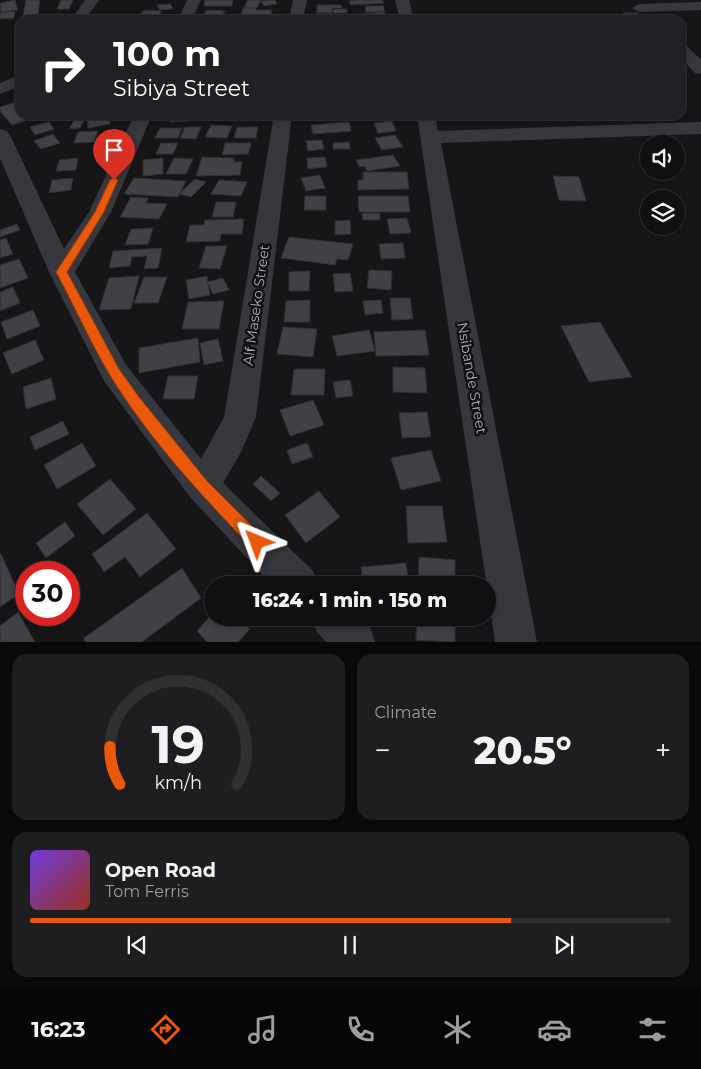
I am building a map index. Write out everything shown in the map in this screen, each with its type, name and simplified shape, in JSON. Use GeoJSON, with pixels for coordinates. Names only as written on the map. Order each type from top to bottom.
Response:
{"type":"FeatureCollection","features":[{"type":"Feature","properties":{"kind":"street"},"geometry":{"type":"LineString","coordinates":[[82,15],[92,0]]}},
{"type":"Feature","properties":{"kind":"street"},"geometry":{"type":"LineString","coordinates":[[187,15],[194,0]]}},
{"type":"Feature","properties":{"kind":"street"},"geometry":{"type":"LineString","coordinates":[[297,15],[300,0]]}},
{"type":"Feature","properties":{"kind":"street"},"geometry":{"type":"LineString","coordinates":[[402,0],[405,15]]}},
{"type":"Feature","properties":{"kind":"street"},"geometry":{"type":"LineString","coordinates":[[636,4],[701,6]]}},
{"type":"Feature","properties":{"kind":"street"},"geometry":{"type":"LineString","coordinates":[[636,4],[647,15]]}},
{"type":"Feature","properties":{"kind":"street"},"geometry":{"type":"LineString","coordinates":[[689,52],[701,69]]}},
{"type":"Feature","properties":{"kind":"street"},"geometry":{"type":"LineString","coordinates":[[0,89],[15,82]]}},
{"type":"Feature","properties":{"kind":"street"},"geometry":{"type":"LineString","coordinates":[[62,272],[100,212],[141,120]]}},
{"type":"Feature","properties":{"kind":"street","name":"Alf Maseko Street"},"geometry":{"type":"LineString","coordinates":[[202,486],[224,452],[240,417],[282,120]]}},
{"type":"Feature","properties":{"kind":"street"},"geometry":{"type":"LineString","coordinates":[[429,126],[693,129],[701,149]]}},
{"type":"Feature","properties":{"kind":"street","name":"Nsibande Street"},"geometry":{"type":"LineString","coordinates":[[429,126],[516,642]]}},
{"type":"Feature","properties":{"kind":"street"},"geometry":{"type":"LineString","coordinates":[[0,135],[62,272],[115,373],[202,486],[290,576]]}},
{"type":"Feature","properties":{"kind":"street"},"geometry":{"type":"LineString","coordinates":[[339,626],[354,642]]}},
{"type":"Feature","properties":{"kind":"building"},"geometry":{"type":"Polygon","coordinates":[[[15,0],[18,10],[1,12],[0,3],[15,0]]]}},
{"type":"Feature","properties":{"kind":"building"},"geometry":{"type":"Polygon","coordinates":[[[26,0],[40,0],[38,14],[23,15],[26,0]]]}},
{"type":"Feature","properties":{"kind":"building"},"geometry":{"type":"Polygon","coordinates":[[[61,0],[73,0],[69,9],[57,9],[61,0]]]}},
{"type":"Feature","properties":{"kind":"building"},"geometry":{"type":"Polygon","coordinates":[[[205,0],[233,0],[232,6],[204,6],[205,0]]]}},
{"type":"Feature","properties":{"kind":"building"},"geometry":{"type":"Polygon","coordinates":[[[248,0],[261,0],[257,8],[244,8],[248,0]]]}},
{"type":"Feature","properties":{"kind":"building"},"geometry":{"type":"Polygon","coordinates":[[[275,0],[277,4],[264,6],[261,1],[275,0]]]}},
{"type":"Feature","properties":{"kind":"building"},"geometry":{"type":"Polygon","coordinates":[[[382,0],[384,3],[351,5],[349,1],[382,0]]]}},
{"type":"Feature","properties":{"kind":"building"},"geometry":{"type":"Polygon","coordinates":[[[170,4],[173,9],[160,10],[157,5],[170,4]]]}},
{"type":"Feature","properties":{"kind":"building"},"geometry":{"type":"Polygon","coordinates":[[[317,5],[341,5],[342,8],[332,8],[332,13],[317,13],[317,5]]]}},
{"type":"Feature","properties":{"kind":"building"},"geometry":{"type":"Polygon","coordinates":[[[366,6],[384,6],[384,12],[365,12],[366,6]]]}},
{"type":"Feature","properties":{"kind":"building"},"geometry":{"type":"Polygon","coordinates":[[[243,8],[272,10],[271,15],[241,15],[243,8]]]}},
{"type":"Feature","properties":{"kind":"building"},"geometry":{"type":"Polygon","coordinates":[[[333,9],[347,9],[347,13],[333,13],[333,9]]]}},
{"type":"Feature","properties":{"kind":"building"},"geometry":{"type":"Polygon","coordinates":[[[144,10],[162,11],[159,15],[140,15],[144,10]]]}},
{"type":"Feature","properties":{"kind":"building"},"geometry":{"type":"Polygon","coordinates":[[[207,10],[225,11],[222,15],[203,15],[207,10]]]}},
{"type":"Feature","properties":{"kind":"building"},"geometry":{"type":"Polygon","coordinates":[[[15,11],[14,18],[0,19],[0,13],[15,11]]]}},
{"type":"Feature","properties":{"kind":"building"},"geometry":{"type":"Polygon","coordinates":[[[384,12],[386,15],[349,15],[384,12]]]}},
{"type":"Feature","properties":{"kind":"building"},"geometry":{"type":"Polygon","coordinates":[[[623,13],[638,13],[640,15],[626,15],[623,13]]]}},
{"type":"Feature","properties":{"kind":"building"},"geometry":{"type":"Polygon","coordinates":[[[15,102],[15,120],[28,120],[12,125],[0,111],[0,107],[15,102]]]}},
{"type":"Feature","properties":{"kind":"building"},"geometry":{"type":"Polygon","coordinates":[[[74,120],[84,120],[80,128],[69,129],[74,120]]]}},
{"type":"Feature","properties":{"kind":"building"},"geometry":{"type":"Polygon","coordinates":[[[87,120],[110,120],[110,124],[88,128],[87,120]]]}},
{"type":"Feature","properties":{"kind":"building"},"geometry":{"type":"Polygon","coordinates":[[[170,120],[189,120],[189,121],[170,122],[170,120]]]}},
{"type":"Feature","properties":{"kind":"building"},"geometry":{"type":"Polygon","coordinates":[[[392,121],[396,131],[378,133],[374,123],[392,121]]]}},
{"type":"Feature","properties":{"kind":"building"},"geometry":{"type":"Polygon","coordinates":[[[49,122],[54,129],[35,135],[30,127],[49,122]]]}},
{"type":"Feature","properties":{"kind":"building"},"geometry":{"type":"Polygon","coordinates":[[[349,122],[351,131],[313,134],[311,125],[349,122]]]}},
{"type":"Feature","properties":{"kind":"building"},"geometry":{"type":"Polygon","coordinates":[[[211,125],[232,126],[227,138],[205,137],[211,125]]]}},
{"type":"Feature","properties":{"kind":"building"},"geometry":{"type":"Polygon","coordinates":[[[185,127],[201,127],[196,139],[180,138],[185,127]]]}},
{"type":"Feature","properties":{"kind":"building"},"geometry":{"type":"Polygon","coordinates":[[[237,127],[258,127],[256,138],[234,138],[237,127]]]}},
{"type":"Feature","properties":{"kind":"building"},"geometry":{"type":"Polygon","coordinates":[[[160,128],[182,128],[178,138],[155,138],[160,128]]]}},
{"type":"Feature","properties":{"kind":"building"},"geometry":{"type":"Polygon","coordinates":[[[98,131],[94,142],[74,143],[78,132],[98,131]]]}},
{"type":"Feature","properties":{"kind":"building"},"geometry":{"type":"Polygon","coordinates":[[[53,134],[60,143],[41,149],[34,141],[53,134]]]}},
{"type":"Feature","properties":{"kind":"building"},"geometry":{"type":"Polygon","coordinates":[[[395,135],[403,147],[382,150],[375,138],[395,135]]]}},
{"type":"Feature","properties":{"kind":"building"},"geometry":{"type":"Polygon","coordinates":[[[322,140],[324,149],[308,151],[306,141],[322,140]]]}},
{"type":"Feature","properties":{"kind":"building"},"geometry":{"type":"Polygon","coordinates":[[[349,142],[350,149],[333,149],[333,143],[349,142]]]}},
{"type":"Feature","properties":{"kind":"building"},"geometry":{"type":"Polygon","coordinates":[[[161,143],[178,143],[173,154],[156,154],[161,143]]]}},
{"type":"Feature","properties":{"kind":"building"},"geometry":{"type":"Polygon","coordinates":[[[225,143],[251,143],[248,154],[222,155],[225,143]]]}},
{"type":"Feature","properties":{"kind":"building"},"geometry":{"type":"Polygon","coordinates":[[[393,155],[400,166],[367,171],[364,166],[359,167],[356,160],[393,155]]]}},
{"type":"Feature","properties":{"kind":"building"},"geometry":{"type":"Polygon","coordinates":[[[202,157],[234,158],[234,162],[242,162],[240,175],[196,176],[202,157]]]}},
{"type":"Feature","properties":{"kind":"building"},"geometry":{"type":"Polygon","coordinates":[[[325,157],[327,167],[308,169],[307,158],[325,157]]]}},
{"type":"Feature","properties":{"kind":"building"},"geometry":{"type":"Polygon","coordinates":[[[78,158],[76,170],[56,171],[59,160],[78,158]]]}},
{"type":"Feature","properties":{"kind":"building"},"geometry":{"type":"Polygon","coordinates":[[[163,158],[163,174],[143,176],[143,160],[163,158]]]}},
{"type":"Feature","properties":{"kind":"building"},"geometry":{"type":"Polygon","coordinates":[[[174,158],[193,159],[186,174],[166,174],[174,158]]]}},
{"type":"Feature","properties":{"kind":"building"},"geometry":{"type":"Polygon","coordinates":[[[363,172],[407,172],[409,189],[358,190],[358,180],[363,180],[363,172]]]}},
{"type":"Feature","properties":{"kind":"building"},"geometry":{"type":"Polygon","coordinates":[[[320,175],[325,188],[306,191],[301,178],[320,175]]]}},
{"type":"Feature","properties":{"kind":"building"},"geometry":{"type":"Polygon","coordinates":[[[553,176],[579,177],[586,201],[559,200],[553,176]]]}},
{"type":"Feature","properties":{"kind":"building"},"geometry":{"type":"Polygon","coordinates":[[[73,178],[71,190],[49,193],[52,180],[73,178]]]}},
{"type":"Feature","properties":{"kind":"building"},"geometry":{"type":"Polygon","coordinates":[[[134,178],[186,181],[178,197],[124,194],[134,178]]]}},
{"type":"Feature","properties":{"kind":"building"},"geometry":{"type":"Polygon","coordinates":[[[195,179],[206,182],[191,197],[179,194],[195,179]]]}},
{"type":"Feature","properties":{"kind":"building"},"geometry":{"type":"Polygon","coordinates":[[[219,180],[247,182],[241,196],[211,194],[219,180]]]}},
{"type":"Feature","properties":{"kind":"building"},"geometry":{"type":"Polygon","coordinates":[[[305,196],[326,196],[326,210],[304,210],[305,196]]]}},
{"type":"Feature","properties":{"kind":"building"},"geometry":{"type":"Polygon","coordinates":[[[358,196],[408,196],[410,212],[359,212],[358,196]]]}},
{"type":"Feature","properties":{"kind":"building"},"geometry":{"type":"Polygon","coordinates":[[[131,197],[148,198],[146,203],[167,204],[159,219],[120,217],[131,197]]]}},
{"type":"Feature","properties":{"kind":"building"},"geometry":{"type":"Polygon","coordinates":[[[216,202],[236,202],[233,217],[212,217],[216,202]]]}},
{"type":"Feature","properties":{"kind":"building"},"geometry":{"type":"Polygon","coordinates":[[[362,213],[380,213],[380,220],[363,220],[362,213]]]}},
{"type":"Feature","properties":{"kind":"building"},"geometry":{"type":"Polygon","coordinates":[[[407,218],[411,233],[390,234],[387,219],[407,218]]]}},
{"type":"Feature","properties":{"kind":"building"},"geometry":{"type":"Polygon","coordinates":[[[244,219],[242,234],[221,234],[220,241],[186,242],[190,225],[204,225],[205,220],[244,219]]]}},
{"type":"Feature","properties":{"kind":"building"},"geometry":{"type":"Polygon","coordinates":[[[350,220],[351,234],[335,235],[335,221],[350,220]]]}},
{"type":"Feature","properties":{"kind":"building"},"geometry":{"type":"Polygon","coordinates":[[[17,224],[20,230],[0,237],[0,230],[17,224]]]}},
{"type":"Feature","properties":{"kind":"building"},"geometry":{"type":"Polygon","coordinates":[[[153,228],[148,244],[125,245],[131,229],[153,228]]]}},
{"type":"Feature","properties":{"kind":"building"},"geometry":{"type":"Polygon","coordinates":[[[289,237],[353,244],[348,260],[337,259],[335,265],[281,258],[289,237]]]}},
{"type":"Feature","properties":{"kind":"building"},"geometry":{"type":"Polygon","coordinates":[[[6,238],[13,254],[0,258],[0,240],[6,238]]]}},
{"type":"Feature","properties":{"kind":"building"},"geometry":{"type":"Polygon","coordinates":[[[403,243],[405,258],[381,259],[379,244],[403,243]]]}},
{"type":"Feature","properties":{"kind":"building"},"geometry":{"type":"Polygon","coordinates":[[[206,246],[227,246],[220,269],[199,268],[206,246]]]}},
{"type":"Feature","properties":{"kind":"building"},"geometry":{"type":"Polygon","coordinates":[[[162,248],[158,268],[144,269],[147,256],[132,257],[130,266],[109,268],[113,251],[162,248]]]}},
{"type":"Feature","properties":{"kind":"building"},"geometry":{"type":"Polygon","coordinates":[[[19,259],[28,278],[0,288],[0,265],[19,259]]]}},
{"type":"Feature","properties":{"kind":"building"},"geometry":{"type":"Polygon","coordinates":[[[369,270],[392,271],[391,290],[367,288],[369,270]]]}},
{"type":"Feature","properties":{"kind":"building"},"geometry":{"type":"Polygon","coordinates":[[[310,271],[309,291],[289,291],[289,272],[310,271]]]}},
{"type":"Feature","properties":{"kind":"building"},"geometry":{"type":"Polygon","coordinates":[[[350,273],[353,291],[335,292],[333,274],[350,273]]]}},
{"type":"Feature","properties":{"kind":"building"},"geometry":{"type":"Polygon","coordinates":[[[139,276],[131,309],[99,310],[109,278],[139,276]]]}},
{"type":"Feature","properties":{"kind":"building"},"geometry":{"type":"Polygon","coordinates":[[[207,276],[210,295],[189,299],[186,280],[207,276]]]}},
{"type":"Feature","properties":{"kind":"building"},"geometry":{"type":"Polygon","coordinates":[[[144,277],[167,277],[158,303],[134,303],[144,277]]]}},
{"type":"Feature","properties":{"kind":"building"},"geometry":{"type":"Polygon","coordinates":[[[223,278],[229,290],[213,294],[207,282],[223,278]]]}},
{"type":"Feature","properties":{"kind":"building"},"geometry":{"type":"Polygon","coordinates":[[[13,287],[20,303],[0,311],[0,292],[13,287]]]}},
{"type":"Feature","properties":{"kind":"building"},"geometry":{"type":"Polygon","coordinates":[[[390,298],[410,298],[413,319],[392,320],[390,298]]]}},
{"type":"Feature","properties":{"kind":"building"},"geometry":{"type":"Polygon","coordinates":[[[310,300],[310,322],[284,322],[286,301],[310,300]]]}},
{"type":"Feature","properties":{"kind":"building"},"geometry":{"type":"Polygon","coordinates":[[[381,300],[383,313],[365,315],[363,301],[381,300]]]}},
{"type":"Feature","properties":{"kind":"building"},"geometry":{"type":"Polygon","coordinates":[[[224,301],[219,329],[182,329],[188,302],[224,301]]]}},
{"type":"Feature","properties":{"kind":"building"},"geometry":{"type":"Polygon","coordinates":[[[33,310],[40,326],[7,339],[1,322],[33,310]]]}},
{"type":"Feature","properties":{"kind":"building"},"geometry":{"type":"Polygon","coordinates":[[[600,322],[632,377],[589,382],[561,326],[600,322]]]}},
{"type":"Feature","properties":{"kind":"building"},"geometry":{"type":"Polygon","coordinates":[[[283,327],[317,329],[313,357],[277,354],[283,327]]]}},
{"type":"Feature","properties":{"kind":"building"},"geometry":{"type":"Polygon","coordinates":[[[369,330],[375,351],[337,356],[332,336],[369,330]]]}},
{"type":"Feature","properties":{"kind":"building"},"geometry":{"type":"Polygon","coordinates":[[[425,330],[429,355],[376,356],[374,332],[425,330]]]}},
{"type":"Feature","properties":{"kind":"building"},"geometry":{"type":"Polygon","coordinates":[[[198,338],[200,362],[139,373],[139,348],[198,338]]]}},
{"type":"Feature","properties":{"kind":"building"},"geometry":{"type":"Polygon","coordinates":[[[218,339],[223,361],[204,365],[200,343],[218,339]]]}},
{"type":"Feature","properties":{"kind":"building"},"geometry":{"type":"Polygon","coordinates":[[[35,340],[44,360],[12,374],[3,353],[35,340]]]}},
{"type":"Feature","properties":{"kind":"building"},"geometry":{"type":"Polygon","coordinates":[[[393,367],[425,368],[427,393],[393,392],[393,367]]]}},
{"type":"Feature","properties":{"kind":"building"},"geometry":{"type":"Polygon","coordinates":[[[294,369],[325,369],[324,395],[291,395],[294,369]]]}},
{"type":"Feature","properties":{"kind":"building"},"geometry":{"type":"Polygon","coordinates":[[[168,376],[198,376],[194,399],[163,399],[168,376]]]}},
{"type":"Feature","properties":{"kind":"building"},"geometry":{"type":"Polygon","coordinates":[[[51,378],[56,399],[26,409],[23,387],[51,378]]]}},
{"type":"Feature","properties":{"kind":"building"},"geometry":{"type":"Polygon","coordinates":[[[350,380],[353,396],[336,398],[333,382],[350,380]]]}},
{"type":"Feature","properties":{"kind":"building"},"geometry":{"type":"Polygon","coordinates":[[[313,400],[324,425],[290,436],[280,410],[313,400]]]}},
{"type":"Feature","properties":{"kind":"building"},"geometry":{"type":"Polygon","coordinates":[[[427,412],[431,437],[402,438],[399,413],[427,412]]]}},
{"type":"Feature","properties":{"kind":"building"},"geometry":{"type":"Polygon","coordinates":[[[63,421],[69,434],[35,450],[30,437],[63,421]]]}},
{"type":"Feature","properties":{"kind":"building"},"geometry":{"type":"Polygon","coordinates":[[[82,443],[96,466],[57,489],[44,465],[82,443]]]}},
{"type":"Feature","properties":{"kind":"building"},"geometry":{"type":"Polygon","coordinates":[[[307,443],[313,457],[292,464],[287,450],[307,443]]]}},
{"type":"Feature","properties":{"kind":"building"},"geometry":{"type":"Polygon","coordinates":[[[431,450],[441,481],[401,490],[391,458],[431,450]]]}},
{"type":"Feature","properties":{"kind":"building"},"geometry":{"type":"Polygon","coordinates":[[[261,476],[280,493],[271,501],[253,484],[261,476]]]}},
{"type":"Feature","properties":{"kind":"building"},"geometry":{"type":"Polygon","coordinates":[[[110,479],[136,509],[103,535],[77,504],[110,479]]]}},
{"type":"Feature","properties":{"kind":"building"},"geometry":{"type":"Polygon","coordinates":[[[319,491],[340,517],[306,543],[285,515],[319,491]]]}},
{"type":"Feature","properties":{"kind":"building"},"geometry":{"type":"Polygon","coordinates":[[[406,506],[442,506],[447,542],[408,543],[406,506]]]}},
{"type":"Feature","properties":{"kind":"building"},"geometry":{"type":"Polygon","coordinates":[[[147,513],[176,549],[140,577],[125,557],[104,572],[92,554],[147,513]]]}},
{"type":"Feature","properties":{"kind":"building"},"geometry":{"type":"Polygon","coordinates":[[[65,522],[75,536],[46,558],[36,543],[65,522]]]}},
{"type":"Feature","properties":{"kind":"building"},"geometry":{"type":"Polygon","coordinates":[[[0,554],[15,585],[15,597],[0,607],[0,554]]]}},
{"type":"Feature","properties":{"kind":"building"},"geometry":{"type":"Polygon","coordinates":[[[419,557],[455,560],[455,576],[418,576],[419,557]]]}},
{"type":"Feature","properties":{"kind":"building"},"geometry":{"type":"Polygon","coordinates":[[[406,563],[408,576],[362,576],[361,567],[406,563]]]}},
{"type":"Feature","properties":{"kind":"building"},"geometry":{"type":"Polygon","coordinates":[[[182,568],[201,598],[142,642],[85,642],[84,638],[182,568]]]}},
{"type":"Feature","properties":{"kind":"building"},"geometry":{"type":"Polygon","coordinates":[[[15,614],[15,626],[26,626],[35,642],[0,642],[0,626],[15,614]]]}},
{"type":"Feature","properties":{"kind":"building"},"geometry":{"type":"Polygon","coordinates":[[[204,623],[204,626],[247,626],[250,629],[238,642],[207,642],[197,631],[204,623]]]}},
{"type":"Feature","properties":{"kind":"building"},"geometry":{"type":"Polygon","coordinates":[[[417,626],[455,626],[455,642],[416,640],[417,626]]]}},
{"type":"Feature","properties":{"kind":"route"},"geometry":{"type":"LineString","coordinates":[[114,180],[100,212],[62,272],[115,373],[134,400],[202,486],[257,542]]}}]}
